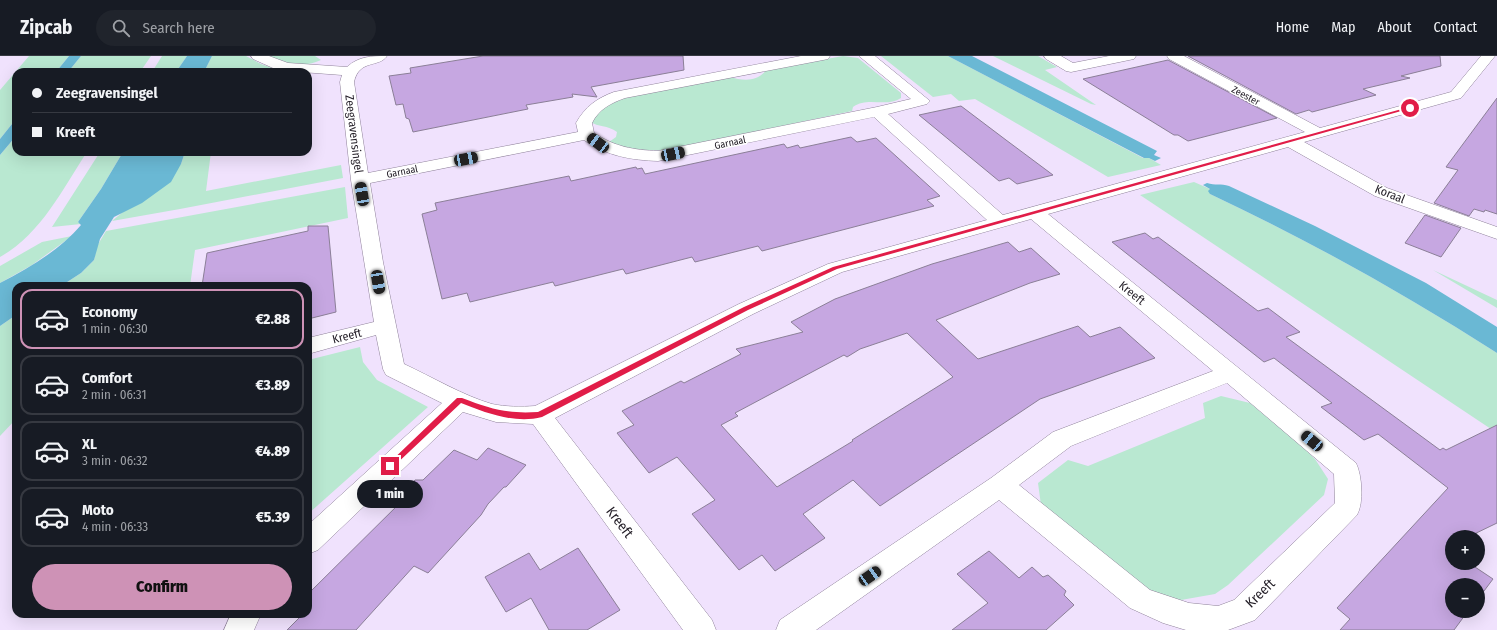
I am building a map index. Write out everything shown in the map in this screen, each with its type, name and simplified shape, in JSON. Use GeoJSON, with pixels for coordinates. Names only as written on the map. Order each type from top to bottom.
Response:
{"type":"FeatureCollection","features":[{"type":"Feature","properties":{"kind":"street"},"geometry":{"type":"LineString","coordinates":[[258,56],[278,65],[304,68]]}},
{"type":"Feature","properties":{"kind":"street"},"geometry":{"type":"LineString","coordinates":[[312,69],[351,71],[358,65],[380,56]]}},
{"type":"Feature","properties":{"kind":"street"},"geometry":{"type":"LineString","coordinates":[[587,135],[584,123],[586,117],[598,104],[616,96],[741,65],[823,56]]}},
{"type":"Feature","properties":{"kind":"street","name":"Garnaal"},"geometry":{"type":"LineString","coordinates":[[360,180],[587,135],[610,149],[625,153],[658,156],[877,112],[922,101],[866,56]]}},
{"type":"Feature","properties":{"kind":"street"},"geometry":{"type":"LineString","coordinates":[[1051,56],[1071,68],[1129,56]]}},
{"type":"Feature","properties":{"kind":"street","name":"Zeester"},"geometry":{"type":"LineString","coordinates":[[1174,56],[1318,133]]}},
{"type":"Feature","properties":{"kind":"street","name":"Zeegravensingel"},"geometry":{"type":"LineString","coordinates":[[351,71],[347,77],[347,82],[360,180],[385,326],[394,369],[460,400],[491,412],[518,416],[539,415],[746,309],[835,268],[999,221],[1456,95],[1488,56]]}},
{"type":"Feature","properties":{"kind":"street"},"geometry":{"type":"LineString","coordinates":[[877,112],[999,221]]}},
{"type":"Feature","properties":{"kind":"street","name":"Koraal"},"geometry":{"type":"LineString","coordinates":[[1290,141],[1382,192],[1497,233]]}},
{"type":"Feature","properties":{"kind":"street","name":"Kreeft"},"geometry":{"type":"LineString","coordinates":[[1000,485],[1140,599],[1163,610],[1189,617],[1218,620],[1244,610],[1348,506],[1347,470],[1034,212]]}},
{"type":"Feature","properties":{"kind":"street","name":"Kreeft"},"geometry":{"type":"LineString","coordinates":[[312,345],[385,326]]}},
{"type":"Feature","properties":{"kind":"street"},"geometry":{"type":"LineString","coordinates":[[791,630],[1000,485],[1062,439],[1230,373]]}},
{"type":"Feature","properties":{"kind":"street"},"geometry":{"type":"LineString","coordinates":[[312,538],[460,400]]}},
{"type":"Feature","properties":{"kind":"street","name":"Kreeft"},"geometry":{"type":"LineString","coordinates":[[539,415],[701,630]]}},
{"type":"Feature","properties":{"kind":"street"},"geometry":{"type":"LineString","coordinates":[[238,630],[244,618]]}},
{"type":"Feature","properties":{"kind":"green space"},"geometry":{"type":"Polygon","coordinates":[[[29,56],[69,56],[59,68],[19,68],[29,56]]]}},
{"type":"Feature","properties":{"kind":"green space"},"geometry":{"type":"Polygon","coordinates":[[[81,56],[151,56],[143,68],[71,68],[81,56]]]}},
{"type":"Feature","properties":{"kind":"green space"},"geometry":{"type":"Polygon","coordinates":[[[162,56],[187,56],[179,68],[154,68],[162,56]]]}},
{"type":"Feature","properties":{"kind":"green space"},"geometry":{"type":"Polygon","coordinates":[[[212,56],[246,56],[261,64],[273,68],[206,68],[212,56]]]}},
{"type":"Feature","properties":{"kind":"green space"},"geometry":{"type":"Polygon","coordinates":[[[267,56],[315,56],[321,60],[314,63],[301,65],[287,63],[267,56]]]}},
{"type":"Feature","properties":{"kind":"green space"},"geometry":{"type":"Polygon","coordinates":[[[843,56],[858,58],[901,93],[901,98],[889,102],[865,102],[853,107],[852,111],[668,151],[628,149],[609,142],[616,137],[617,132],[610,128],[596,125],[591,122],[603,108],[631,96],[730,77],[750,80],[759,77],[766,70],[843,56]]]}},
{"type":"Feature","properties":{"kind":"green space"},"geometry":{"type":"Polygon","coordinates":[[[881,56],[948,56],[1143,158],[1149,158],[1161,165],[1108,177],[975,99],[959,101],[951,94],[933,97],[881,56]]]}},
{"type":"Feature","properties":{"kind":"green space"},"geometry":{"type":"Polygon","coordinates":[[[993,56],[1038,56],[1057,67],[1045,70],[1096,105],[1091,104],[993,56]]]}},
{"type":"Feature","properties":{"kind":"green space"},"geometry":{"type":"Polygon","coordinates":[[[12,76],[12,124],[0,139],[0,90],[12,76]]]}},
{"type":"Feature","properties":{"kind":"green space"},"geometry":{"type":"Polygon","coordinates":[[[12,141],[12,156],[84,156],[50,210],[39,224],[14,247],[0,257],[0,155],[12,141]]]}},
{"type":"Feature","properties":{"kind":"green space"},"geometry":{"type":"Polygon","coordinates":[[[97,156],[121,156],[101,189],[78,222],[81,224],[52,227],[97,156]]]}},
{"type":"Feature","properties":{"kind":"green space"},"geometry":{"type":"Polygon","coordinates":[[[184,156],[210,156],[206,191],[341,165],[343,178],[112,221],[181,164],[184,156]]]}},
{"type":"Feature","properties":{"kind":"green space"},"geometry":{"type":"Polygon","coordinates":[[[1194,182],[1210,189],[1210,194],[1284,230],[1392,289],[1497,353],[1497,433],[1140,195],[1194,182]]]}},
{"type":"Feature","properties":{"kind":"green space"},"geometry":{"type":"Polygon","coordinates":[[[345,187],[348,218],[195,250],[191,282],[67,282],[81,273],[94,260],[97,246],[106,231],[345,187]]]}},
{"type":"Feature","properties":{"kind":"green space"},"geometry":{"type":"Polygon","coordinates":[[[72,236],[32,265],[0,283],[0,266],[42,242],[72,236]]]}},
{"type":"Feature","properties":{"kind":"green space"},"geometry":{"type":"Polygon","coordinates":[[[1433,270],[1497,300],[1497,308],[1433,270]]]}},
{"type":"Feature","properties":{"kind":"green space"},"geometry":{"type":"Polygon","coordinates":[[[12,318],[12,423],[0,436],[0,326],[12,318]]]}},
{"type":"Feature","properties":{"kind":"green space"},"geometry":{"type":"Polygon","coordinates":[[[360,347],[363,362],[377,380],[428,407],[312,510],[312,359],[360,347]]]}},
{"type":"Feature","properties":{"kind":"green space"},"geometry":{"type":"Polygon","coordinates":[[[1221,396],[1250,403],[1304,448],[1315,459],[1328,479],[1324,495],[1228,585],[1215,594],[1181,600],[1153,593],[1041,505],[1038,483],[1068,460],[1088,466],[1205,418],[1203,403],[1221,396]]]}},
{"type":"Feature","properties":{"kind":"water"},"geometry":{"type":"Polygon","coordinates":[[[69,56],[81,56],[71,68],[59,68],[69,56]]]}},
{"type":"Feature","properties":{"kind":"water"},"geometry":{"type":"Polygon","coordinates":[[[187,56],[212,56],[206,68],[179,68],[187,56]]]}},
{"type":"Feature","properties":{"kind":"water"},"geometry":{"type":"Polygon","coordinates":[[[948,56],[972,56],[1157,151],[1154,155],[1161,158],[1155,161],[1149,158],[1144,158],[948,56]]]}},
{"type":"Feature","properties":{"kind":"water"},"geometry":{"type":"Polygon","coordinates":[[[12,124],[12,141],[0,155],[0,139],[12,124]]]}},
{"type":"Feature","properties":{"kind":"water"},"geometry":{"type":"Polygon","coordinates":[[[121,156],[184,156],[171,182],[142,203],[114,217],[100,239],[94,260],[81,273],[67,282],[12,282],[12,318],[0,326],[0,283],[44,258],[73,234],[81,225],[78,222],[101,189],[121,156]]]}},
{"type":"Feature","properties":{"kind":"water"},"geometry":{"type":"Polygon","coordinates":[[[1207,183],[1229,186],[1315,226],[1426,283],[1497,327],[1497,353],[1392,289],[1320,249],[1210,194],[1208,191],[1210,189],[1203,185],[1207,183]]]}},
{"type":"Feature","properties":{"kind":"building"},"geometry":{"type":"Polygon","coordinates":[[[483,56],[683,56],[684,70],[591,87],[597,97],[572,94],[573,97],[526,105],[528,109],[413,132],[409,119],[406,118],[403,104],[396,105],[389,76],[411,73],[410,68],[483,56]]]}},
{"type":"Feature","properties":{"kind":"building"},"geometry":{"type":"Polygon","coordinates":[[[1188,56],[1440,56],[1441,66],[1401,76],[1410,78],[1363,89],[1376,95],[1312,112],[1309,110],[1296,114],[1188,56]]]}},
{"type":"Feature","properties":{"kind":"building"},"geometry":{"type":"Polygon","coordinates":[[[1168,60],[1277,118],[1188,141],[1178,135],[1174,135],[1083,79],[1168,60]]]}},
{"type":"Feature","properties":{"kind":"building"},"geometry":{"type":"Polygon","coordinates":[[[1497,98],[1497,214],[1485,210],[1484,212],[1474,209],[1469,216],[1434,203],[1458,170],[1446,167],[1497,98]]]}},
{"type":"Feature","properties":{"kind":"building"},"geometry":{"type":"Polygon","coordinates":[[[961,106],[1053,175],[1017,184],[1009,178],[999,181],[919,115],[961,106]]]}},
{"type":"Feature","properties":{"kind":"building"},"geometry":{"type":"Polygon","coordinates":[[[851,137],[857,142],[876,138],[940,196],[927,200],[934,206],[762,251],[758,246],[695,262],[692,257],[626,274],[623,269],[555,286],[553,282],[470,302],[467,293],[442,299],[422,214],[437,210],[435,203],[569,176],[571,181],[636,167],[637,169],[642,168],[645,174],[784,144],[787,148],[798,145],[800,148],[851,137]]]}},
{"type":"Feature","properties":{"kind":"building"},"geometry":{"type":"Polygon","coordinates":[[[1425,215],[1461,228],[1441,257],[1405,243],[1425,215]]]}},
{"type":"Feature","properties":{"kind":"building"},"geometry":{"type":"Polygon","coordinates":[[[308,226],[328,226],[336,312],[312,318],[312,282],[203,282],[207,253],[308,231],[308,226]]]}},
{"type":"Feature","properties":{"kind":"building"},"geometry":{"type":"Polygon","coordinates":[[[1145,233],[1153,239],[1158,237],[1258,311],[1268,308],[1300,332],[1286,337],[1440,450],[1443,448],[1446,450],[1497,425],[1497,523],[1482,530],[1445,530],[1445,570],[1480,570],[1493,579],[1485,590],[1485,578],[1445,578],[1445,618],[1463,618],[1454,630],[1340,630],[1350,619],[1337,608],[1448,488],[1378,434],[1364,440],[1321,407],[1332,403],[1274,358],[1264,362],[1112,242],[1145,233]]]}},
{"type":"Feature","properties":{"kind":"building"},"geometry":{"type":"Polygon","coordinates":[[[1008,242],[1019,252],[1031,248],[1060,274],[1030,283],[936,320],[978,359],[1078,326],[1090,337],[1120,327],[1155,358],[1040,399],[880,506],[853,480],[803,514],[825,538],[775,571],[762,555],[739,570],[692,514],[715,500],[677,457],[649,473],[617,433],[634,425],[622,411],[681,381],[684,383],[741,354],[736,349],[803,332],[791,322],[835,299],[932,264],[1008,242]],[[907,333],[860,349],[847,357],[844,355],[735,413],[738,416],[721,425],[777,487],[853,441],[852,440],[953,377],[907,333]]]}},
{"type":"Feature","properties":{"kind":"building"},"geometry":{"type":"Polygon","coordinates":[[[488,448],[526,465],[488,504],[481,515],[428,573],[414,566],[356,630],[287,630],[299,618],[312,618],[312,590],[408,495],[405,490],[415,480],[423,480],[454,450],[477,460],[488,448]]]}},
{"type":"Feature","properties":{"kind":"building"},"geometry":{"type":"Polygon","coordinates":[[[578,548],[620,610],[587,630],[549,630],[531,598],[506,612],[485,577],[529,553],[540,570],[578,548]]]}},
{"type":"Feature","properties":{"kind":"building"},"geometry":{"type":"Polygon","coordinates":[[[989,551],[1019,578],[1032,567],[1043,577],[1048,575],[1066,591],[1064,595],[1074,605],[1046,630],[952,630],[988,603],[957,574],[989,551]]]}},
{"type":"Feature","properties":{"kind":"route"},"geometry":{"type":"LineString","coordinates":[[390,466],[460,400],[491,412],[518,416],[539,415],[746,309],[835,268],[1206,163],[1410,108]]}}]}
